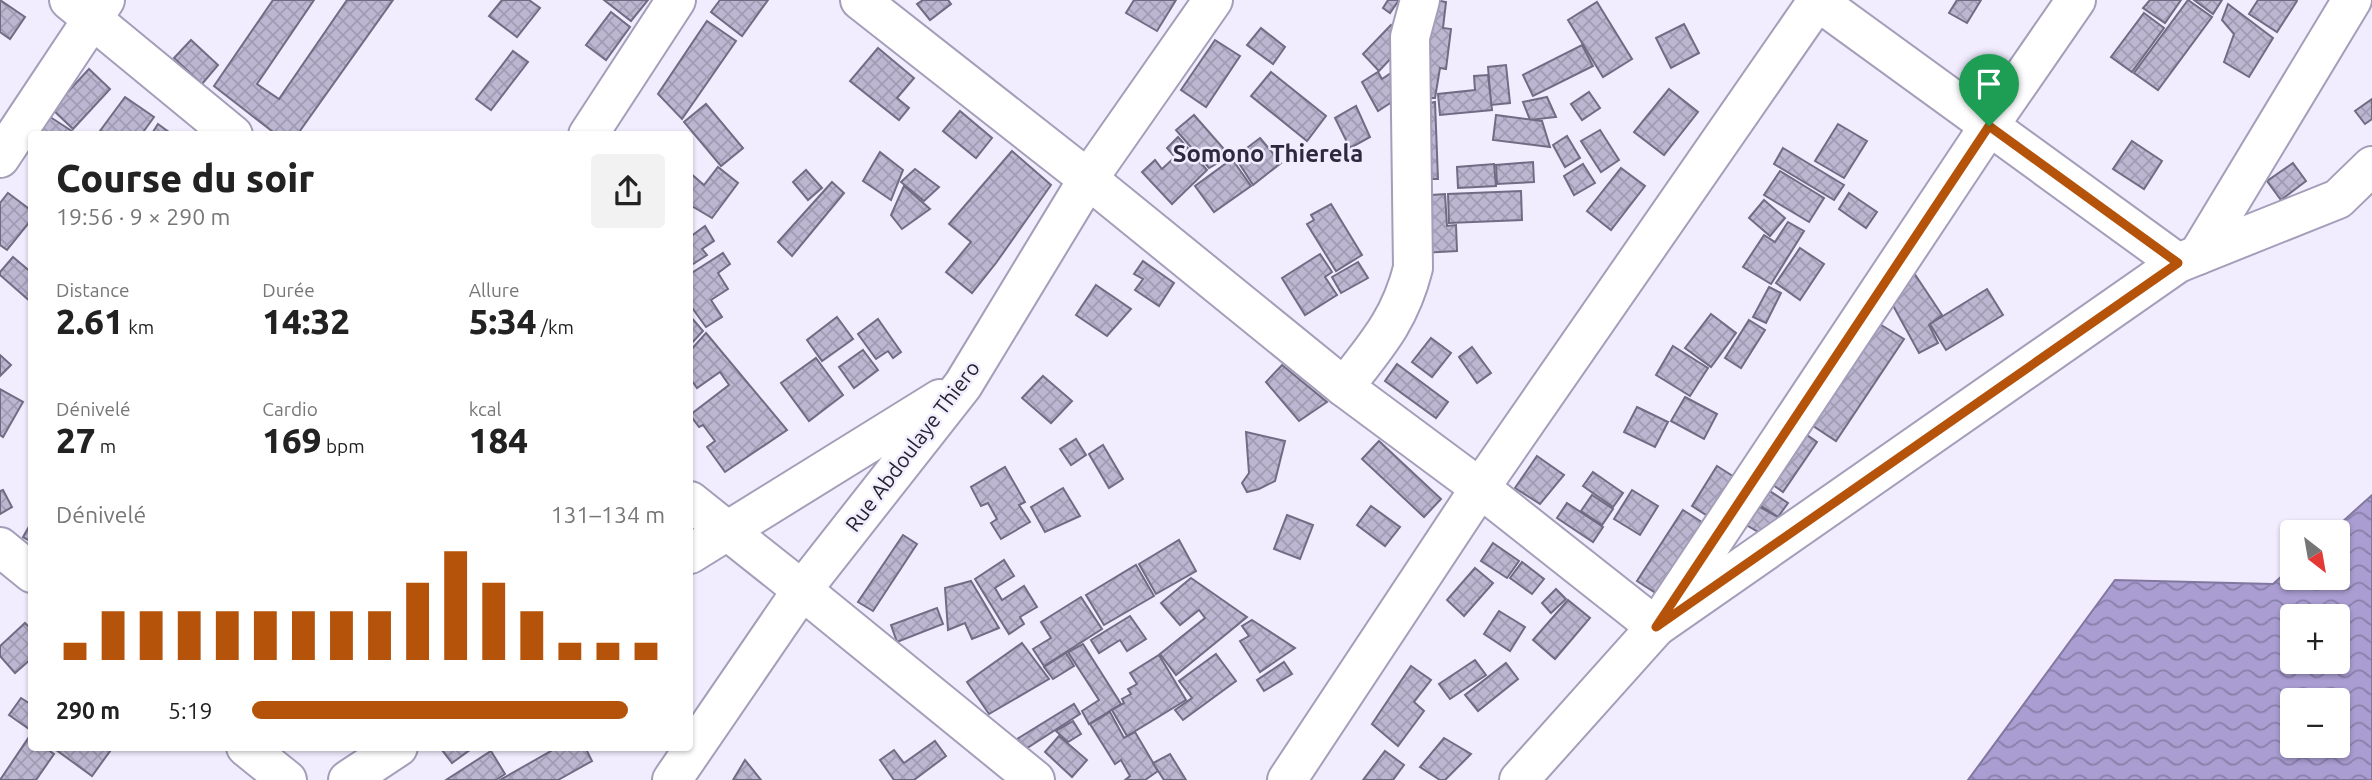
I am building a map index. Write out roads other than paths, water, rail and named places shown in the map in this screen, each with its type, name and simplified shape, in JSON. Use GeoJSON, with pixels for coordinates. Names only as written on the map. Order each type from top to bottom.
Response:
{"type":"FeatureCollection","features":[{"type":"Feature","properties":{"kind":"street"},"geometry":{"type":"LineString","coordinates":[[591,131],[676,0]]}},
{"type":"Feature","properties":{"kind":"street"},"geometry":{"type":"LineString","coordinates":[[860,0],[1088,179],[1344,387],[1479,488],[1656,627]]}},
{"type":"Feature","properties":{"kind":"street","name":"Rue Abdoulaye Thiero"},"geometry":{"type":"LineString","coordinates":[[693,749],[802,590],[963,385],[1088,179],[1213,0]]}},
{"type":"Feature","properties":{"kind":"street"},"geometry":{"type":"LineString","coordinates":[[1344,387],[1384,337],[1406,295],[1413,268],[1410,37],[1420,0]]}},
{"type":"Feature","properties":{"kind":"street"},"geometry":{"type":"LineString","coordinates":[[1287,780],[1479,488],[1817,0],[1989,126],[2188,259]]}},
{"type":"Feature","properties":{"kind":"street"},"geometry":{"type":"LineString","coordinates":[[1519,780],[1656,627],[1989,126],[2076,0]]}},
{"type":"Feature","properties":{"kind":"street"},"geometry":{"type":"LineString","coordinates":[[2188,259],[2352,0]]}},
{"type":"Feature","properties":{"kind":"street"},"geometry":{"type":"LineString","coordinates":[[0,158],[89,6],[229,131]]}},
{"type":"Feature","properties":{"kind":"street"},"geometry":{"type":"LineString","coordinates":[[1656,627],[2188,259],[2338,199],[2372,166]]}},
{"type":"Feature","properties":{"kind":"street"},"geometry":{"type":"LineString","coordinates":[[693,552],[963,385]]}},
{"type":"Feature","properties":{"kind":"street"},"geometry":{"type":"LineString","coordinates":[[693,503],[1034,780]]}},
{"type":"Feature","properties":{"kind":"street"},"geometry":{"type":"LineString","coordinates":[[0,547],[28,570]]}},
{"type":"Feature","properties":{"kind":"street"},"geometry":{"type":"LineString","coordinates":[[251,751],[287,780]]}},
{"type":"Feature","properties":{"kind":"street"},"geometry":{"type":"LineString","coordinates":[[348,780],[392,751]]}},
{"type":"Feature","properties":{"kind":"street","name":"Rue Abdoulaye Thiero"},"geometry":{"type":"LineString","coordinates":[[672,780],[692,751]]}},
{"type":"Feature","properties":{"kind":"water"},"geometry":{"type":"Polygon","coordinates":[[[2372,495],[2372,780],[1968,780],[2115,580],[2273,584],[2280,578],[2280,590],[2350,590],[2350,520],[2344,520],[2372,495]]]}},
{"type":"Feature","properties":{"kind":"district","name":"Somono Thierela"},"geometry":{"type":"Point","coordinates":[1268,153]}}]}
